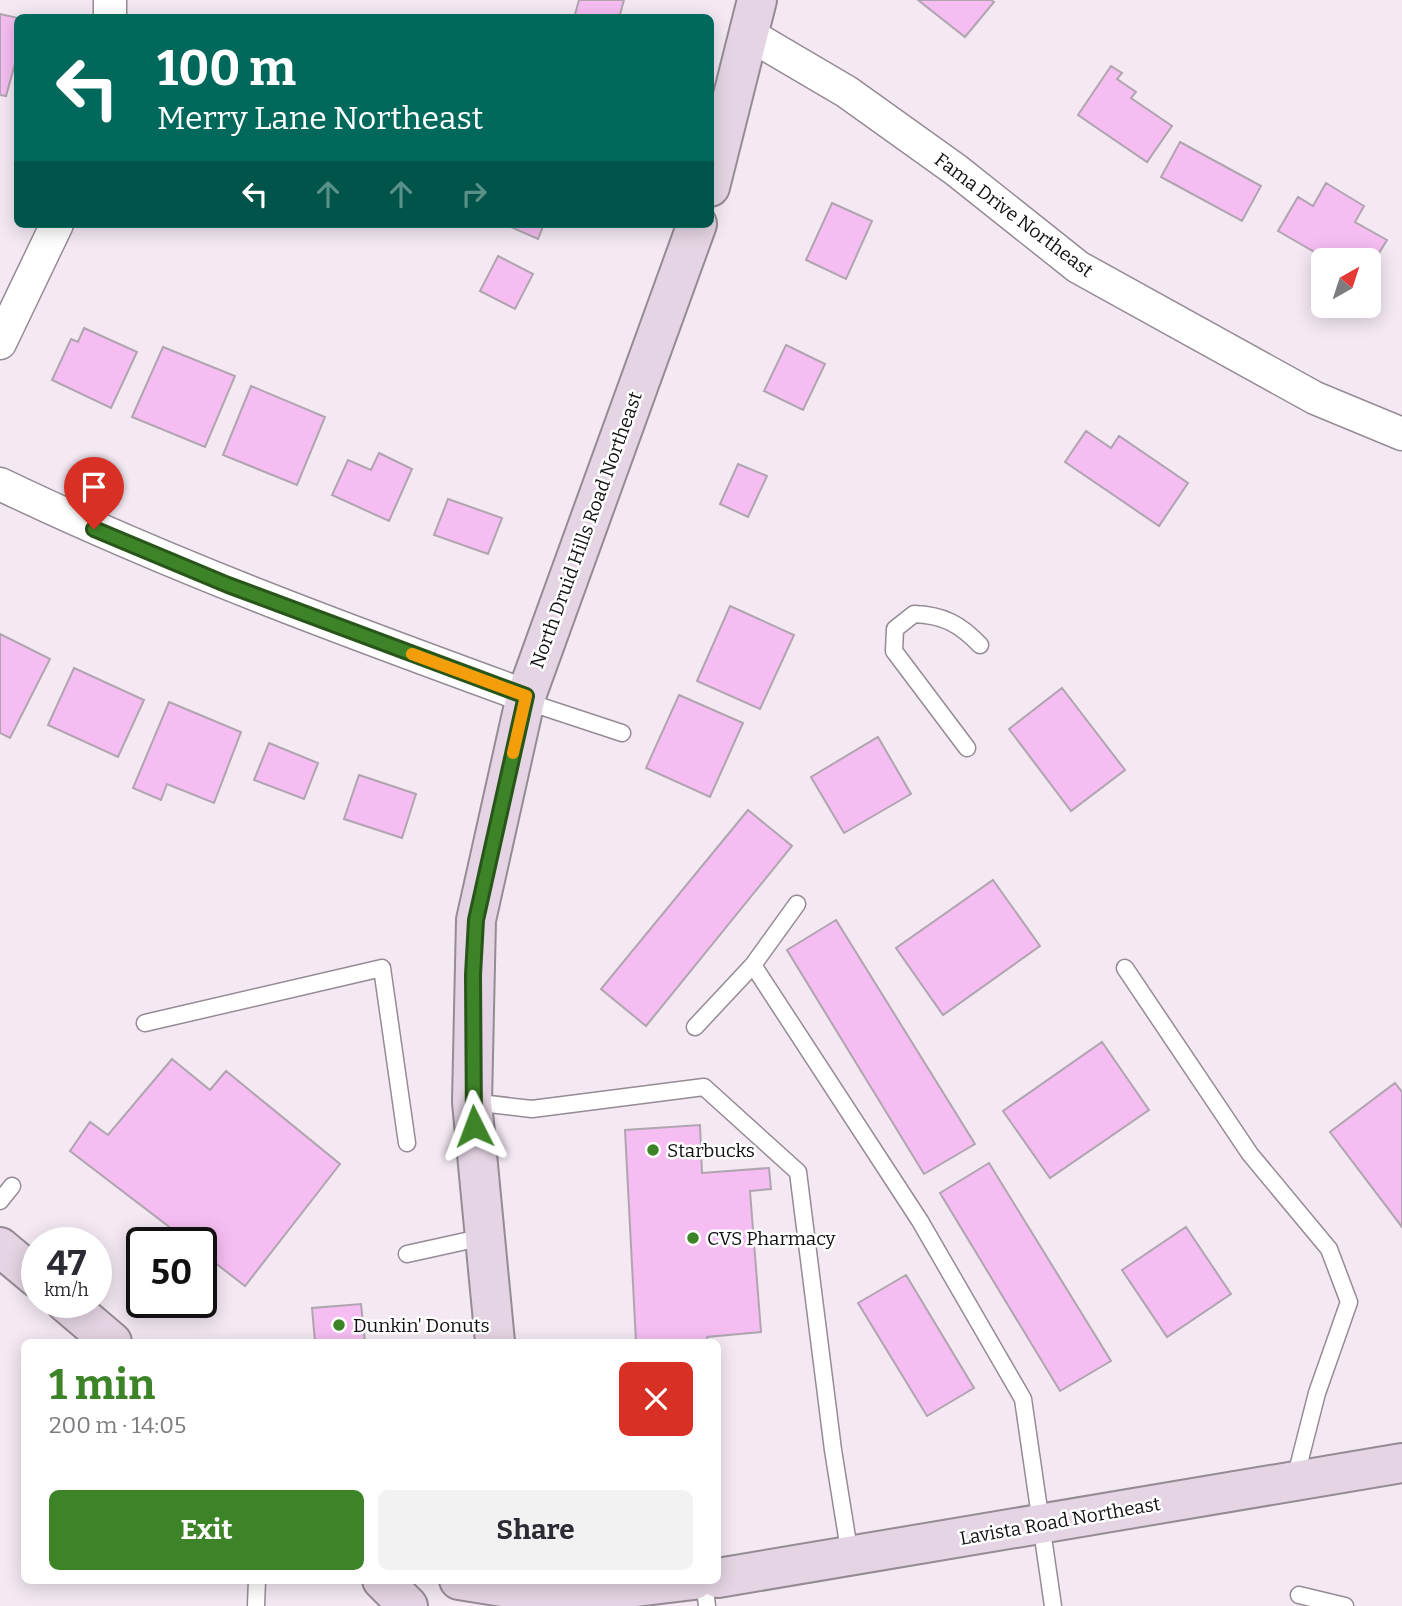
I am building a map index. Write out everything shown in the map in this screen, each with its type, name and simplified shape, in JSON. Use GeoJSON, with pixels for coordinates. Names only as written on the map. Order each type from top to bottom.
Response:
{"type":"FeatureCollection","features":[{"type":"Feature","properties":{"kind":"main road"},"geometry":{"type":"LineString","coordinates":[[714,171],[753,17]]}},
{"type":"Feature","properties":{"kind":"main road","name":"North Druid Hills Road Northeast"},"geometry":{"type":"LineString","coordinates":[[495,1339],[472,1102],[476,920],[525,699],[696,228]]}},
{"type":"Feature","properties":{"kind":"main road"},"geometry":{"type":"LineString","coordinates":[[0,1247],[21,1265]]}},
{"type":"Feature","properties":{"kind":"main road"},"geometry":{"type":"LineString","coordinates":[[84,1318],[108,1339]]}},
{"type":"Feature","properties":{"kind":"main road","name":"Lavista Road Northeast"},"geometry":{"type":"LineString","coordinates":[[721,1578],[1402,1463]]}},
{"type":"Feature","properties":{"kind":"main road"},"geometry":{"type":"LineString","coordinates":[[386,1584],[408,1606]]}},
{"type":"Feature","properties":{"kind":"main road"},"geometry":{"type":"LineString","coordinates":[[480,1584],[559,1596],[660,1584]]}},
{"type":"Feature","properties":{"kind":"street","name":"Fama Drive Northeast"},"geometry":{"type":"LineString","coordinates":[[753,17],[847,92],[956,170],[1078,267],[1315,398],[1402,433]]}},
{"type":"Feature","properties":{"kind":"street"},"geometry":{"type":"LineString","coordinates":[[0,343],[55,228]]}},
{"type":"Feature","properties":{"kind":"street"},"geometry":{"type":"LineString","coordinates":[[0,484],[94,529],[228,585],[525,699]]}},
{"type":"Feature","properties":{"kind":"lane"},"geometry":{"type":"LineString","coordinates":[[967,748],[894,651],[895,629],[914,614],[937,615],[964,628],[980,645]]}},
{"type":"Feature","properties":{"kind":"lane"},"geometry":{"type":"LineString","coordinates":[[525,699],[622,733]]}},
{"type":"Feature","properties":{"kind":"lane"},"geometry":{"type":"LineString","coordinates":[[695,1027],[753,965],[797,904]]}},
{"type":"Feature","properties":{"kind":"lane"},"geometry":{"type":"LineString","coordinates":[[753,965],[920,1221],[1023,1399],[1053,1606]]}},
{"type":"Feature","properties":{"kind":"lane"},"geometry":{"type":"LineString","coordinates":[[145,1023],[382,968],[407,1143]]}},
{"type":"Feature","properties":{"kind":"lane"},"geometry":{"type":"LineString","coordinates":[[1125,968],[1250,1154],[1329,1249],[1349,1303],[1317,1393],[1294,1481]]}},
{"type":"Feature","properties":{"kind":"lane"},"geometry":{"type":"LineString","coordinates":[[472,1102],[532,1109],[704,1087],[798,1172],[833,1450],[850,1556]]}},
{"type":"Feature","properties":{"kind":"lane"},"geometry":{"type":"LineString","coordinates":[[0,1201],[12,1186]]}},
{"type":"Feature","properties":{"kind":"lane"},"geometry":{"type":"LineString","coordinates":[[407,1254],[484,1237]]}},
{"type":"Feature","properties":{"kind":"lane"},"geometry":{"type":"LineString","coordinates":[[256,1606],[257,1584]]}},
{"type":"Feature","properties":{"kind":"lane"},"geometry":{"type":"LineString","coordinates":[[704,1584],[707,1606]]}},
{"type":"Feature","properties":{"kind":"lane"},"geometry":{"type":"LineString","coordinates":[[1299,1595],[1345,1606]]}},
{"type":"Feature","properties":{"kind":"building"},"geometry":{"type":"Polygon","coordinates":[[[579,0],[624,0],[620,14],[575,14],[579,0]]]}},
{"type":"Feature","properties":{"kind":"building"},"geometry":{"type":"Polygon","coordinates":[[[918,0],[991,0],[994,2],[965,37],[918,0]]]}},
{"type":"Feature","properties":{"kind":"building"},"geometry":{"type":"Polygon","coordinates":[[[0,14],[14,17],[14,67],[6,96],[0,95],[0,14]]]}},
{"type":"Feature","properties":{"kind":"building"},"geometry":{"type":"Polygon","coordinates":[[[1111,66],[1122,73],[1117,79],[1136,92],[1131,98],[1172,126],[1147,162],[1078,115],[1111,66]]]}},
{"type":"Feature","properties":{"kind":"building"},"geometry":{"type":"Polygon","coordinates":[[[1180,142],[1261,186],[1242,221],[1161,177],[1180,142]]]}},
{"type":"Feature","properties":{"kind":"building"},"geometry":{"type":"Polygon","coordinates":[[[1326,183],[1364,206],[1355,222],[1387,240],[1381,250],[1311,250],[1278,231],[1298,197],[1313,206],[1326,183]]]}},
{"type":"Feature","properties":{"kind":"building"},"geometry":{"type":"Polygon","coordinates":[[[832,203],[872,221],[846,279],[806,260],[832,203]]]}},
{"type":"Feature","properties":{"kind":"building"},"geometry":{"type":"Polygon","coordinates":[[[513,228],[542,228],[538,239],[513,228]]]}},
{"type":"Feature","properties":{"kind":"building"},"geometry":{"type":"Polygon","coordinates":[[[498,256],[533,274],[515,309],[480,291],[498,256]]]}},
{"type":"Feature","properties":{"kind":"building"},"geometry":{"type":"Polygon","coordinates":[[[84,328],[137,352],[111,408],[52,380],[71,339],[78,342],[84,328]]]}},
{"type":"Feature","properties":{"kind":"building"},"geometry":{"type":"Polygon","coordinates":[[[786,345],[825,364],[803,410],[764,391],[786,345]]]}},
{"type":"Feature","properties":{"kind":"building"},"geometry":{"type":"Polygon","coordinates":[[[163,347],[235,376],[205,447],[132,417],[163,347]]]}},
{"type":"Feature","properties":{"kind":"building"},"geometry":{"type":"Polygon","coordinates":[[[251,386],[325,417],[297,485],[223,455],[251,386]]]}},
{"type":"Feature","properties":{"kind":"building"},"geometry":{"type":"Polygon","coordinates":[[[1086,431],[1111,448],[1119,436],[1188,483],[1159,526],[1065,462],[1086,431]]]}},
{"type":"Feature","properties":{"kind":"building"},"geometry":{"type":"Polygon","coordinates":[[[379,453],[412,469],[389,521],[332,495],[348,460],[371,470],[379,453]]]}},
{"type":"Feature","properties":{"kind":"building"},"geometry":{"type":"Polygon","coordinates":[[[738,464],[767,476],[748,517],[720,504],[738,464]]]}},
{"type":"Feature","properties":{"kind":"building"},"geometry":{"type":"Polygon","coordinates":[[[448,499],[502,518],[488,554],[434,535],[448,499]]]}},
{"type":"Feature","properties":{"kind":"building"},"geometry":{"type":"Polygon","coordinates":[[[730,606],[794,635],[760,709],[697,681],[730,606]]]}},
{"type":"Feature","properties":{"kind":"building"},"geometry":{"type":"Polygon","coordinates":[[[0,634],[50,659],[10,738],[0,733],[0,634]]]}},
{"type":"Feature","properties":{"kind":"building"},"geometry":{"type":"Polygon","coordinates":[[[74,668],[144,700],[118,757],[48,725],[74,668]]]}},
{"type":"Feature","properties":{"kind":"building"},"geometry":{"type":"Polygon","coordinates":[[[1062,688],[1125,770],[1071,811],[1009,729],[1062,688]]]}},
{"type":"Feature","properties":{"kind":"building"},"geometry":{"type":"Polygon","coordinates":[[[679,695],[743,723],[710,797],[646,768],[679,695]]]}},
{"type":"Feature","properties":{"kind":"building"},"geometry":{"type":"Polygon","coordinates":[[[169,702],[241,732],[214,803],[167,784],[161,800],[133,788],[169,702]]]}},
{"type":"Feature","properties":{"kind":"building"},"geometry":{"type":"Polygon","coordinates":[[[878,737],[911,794],[844,833],[811,777],[878,737]]]}},
{"type":"Feature","properties":{"kind":"building"},"geometry":{"type":"Polygon","coordinates":[[[269,743],[318,763],[304,799],[254,780],[269,743]]]}},
{"type":"Feature","properties":{"kind":"building"},"geometry":{"type":"Polygon","coordinates":[[[359,775],[416,794],[402,838],[344,819],[359,775]]]}},
{"type":"Feature","properties":{"kind":"building"},"geometry":{"type":"Polygon","coordinates":[[[748,810],[792,846],[646,1026],[601,989],[748,810]]]}},
{"type":"Feature","properties":{"kind":"building"},"geometry":{"type":"Polygon","coordinates":[[[993,880],[1040,946],[943,1015],[896,948],[993,880]]]}},
{"type":"Feature","properties":{"kind":"building"},"geometry":{"type":"Polygon","coordinates":[[[836,920],[975,1144],[924,1174],[787,950],[836,920]]]}},
{"type":"Feature","properties":{"kind":"building"},"geometry":{"type":"Polygon","coordinates":[[[1102,1042],[1149,1110],[1050,1178],[1003,1111],[1102,1042]]]}},
{"type":"Feature","properties":{"kind":"building"},"geometry":{"type":"Polygon","coordinates":[[[172,1059],[210,1090],[226,1071],[340,1164],[245,1286],[217,1264],[217,1227],[169,1227],[70,1151],[90,1122],[108,1135],[172,1059]]]}},
{"type":"Feature","properties":{"kind":"building"},"geometry":{"type":"Polygon","coordinates":[[[1395,1083],[1402,1092],[1402,1227],[1330,1132],[1395,1083]]]}},
{"type":"Feature","properties":{"kind":"building","name":"CVS Pharmacy"},"geometry":{"type":"Polygon","coordinates":[[[700,1125],[702,1173],[769,1168],[771,1189],[750,1191],[761,1332],[707,1339],[636,1339],[625,1130],[700,1125]]]}},
{"type":"Feature","properties":{"kind":"building"},"geometry":{"type":"Polygon","coordinates":[[[989,1163],[1111,1361],[1060,1391],[940,1193],[989,1163]]]}},
{"type":"Feature","properties":{"kind":"building"},"geometry":{"type":"Polygon","coordinates":[[[1186,1227],[1231,1294],[1167,1337],[1122,1270],[1186,1227]]]}},
{"type":"Feature","properties":{"kind":"building"},"geometry":{"type":"Polygon","coordinates":[[[906,1275],[974,1388],[927,1416],[858,1303],[906,1275]]]}},
{"type":"Feature","properties":{"kind":"building","name":"Dunkin' Donuts"},"geometry":{"type":"Polygon","coordinates":[[[361,1304],[365,1339],[315,1339],[312,1308],[361,1304]]]}},
{"type":"Feature","properties":{"kind":"slow traffic"},"geometry":{"type":"LineString","coordinates":[[412,654],[526,696],[513,753]]}},
{"type":"Feature","properties":{"kind":"place","name":"Starbucks"},"geometry":{"type":"Point","coordinates":[653,1150]}},
{"type":"Feature","properties":{"kind":"place","name":"CVS Pharmacy"},"geometry":{"type":"Point","coordinates":[693,1238]}},
{"type":"Feature","properties":{"kind":"place","name":"Dunkin' Donuts"},"geometry":{"type":"Point","coordinates":[339,1325]}},
{"type":"Feature","properties":{"kind":"route"},"geometry":{"type":"LineString","coordinates":[[94,529],[228,585],[526,696],[476,920],[473,975],[474,1126]]}}]}
